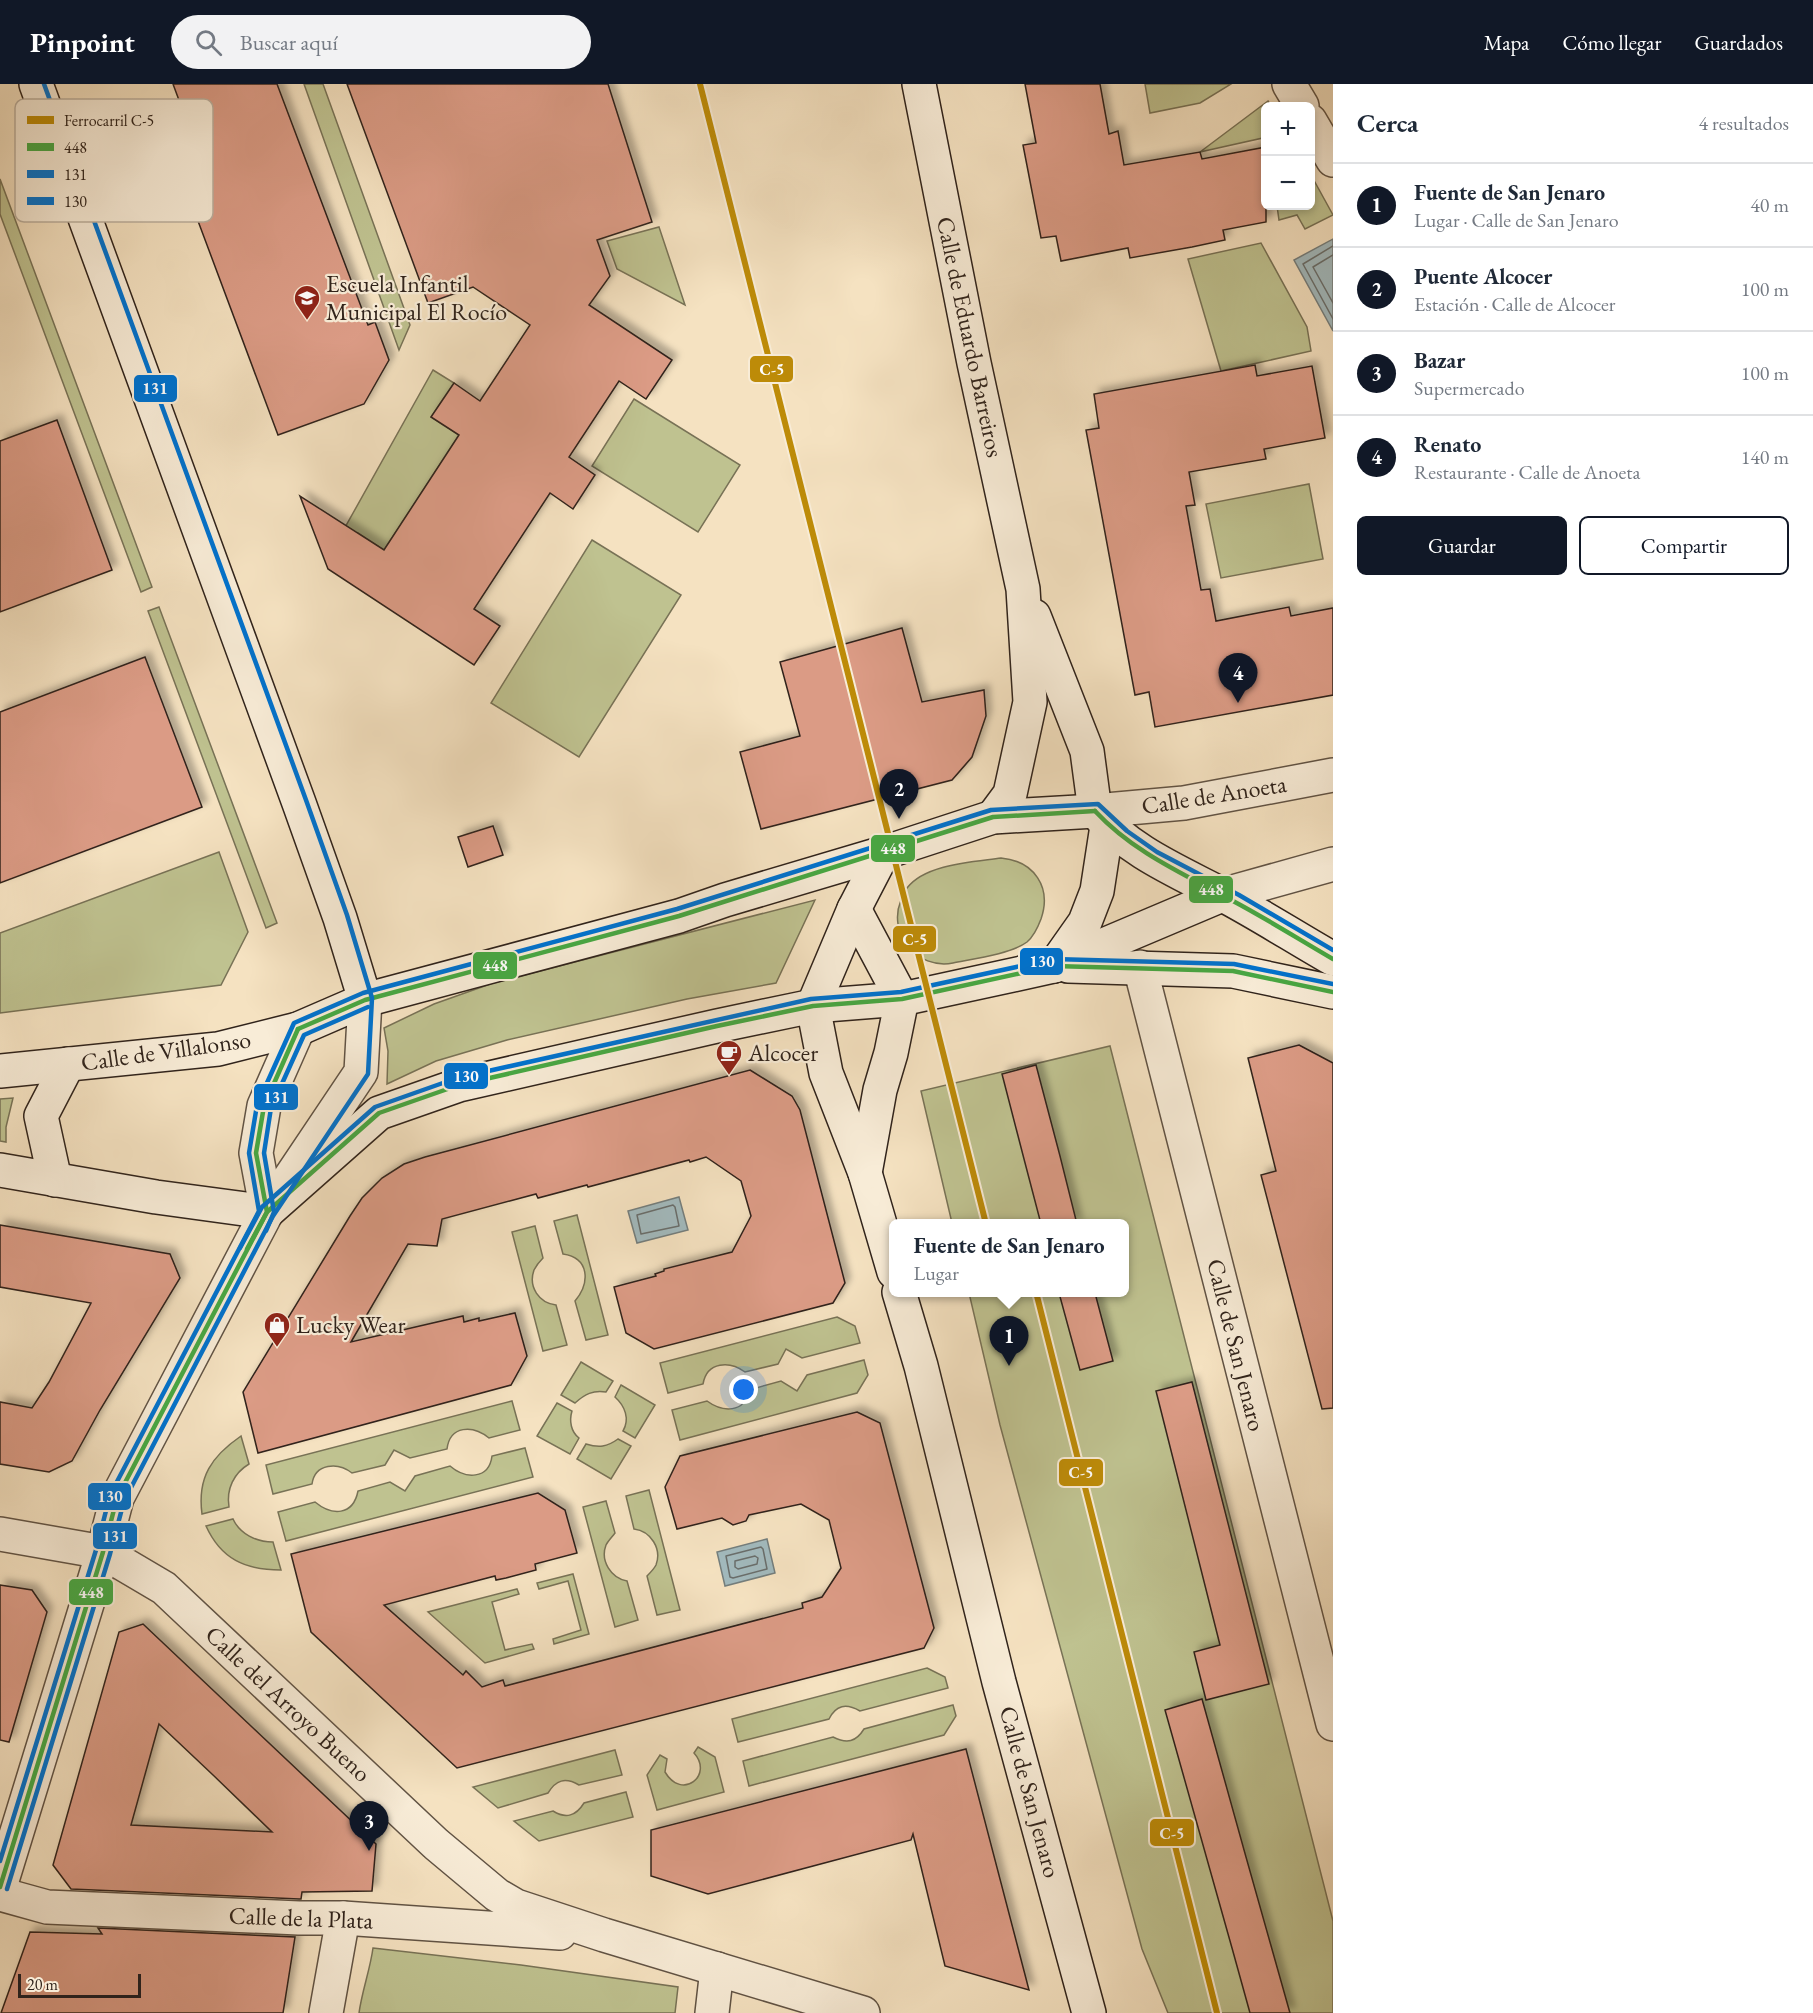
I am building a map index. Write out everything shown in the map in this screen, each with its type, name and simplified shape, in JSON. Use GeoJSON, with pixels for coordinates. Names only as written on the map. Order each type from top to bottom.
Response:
{"type":"FeatureCollection","features":[{"type":"Feature","properties":{"kind":"street"},"geometry":{"type":"LineString","coordinates":[[36,84],[41,99]]}},
{"type":"Feature","properties":{"kind":"street"},"geometry":{"type":"LineString","coordinates":[[1289,84],[1300,102]]}},
{"type":"Feature","properties":{"kind":"street","name":"Calle de Eduardo Barreiros"},"geometry":{"type":"LineString","coordinates":[[921,89],[974,363],[1023,589],[1030,702],[1010,794],[993,817]]}},
{"type":"Feature","properties":{"kind":"street"},"geometry":{"type":"LineString","coordinates":[[1315,128],[1333,160]]}},
{"type":"Feature","properties":{"kind":"street"},"geometry":{"type":"LineString","coordinates":[[0,1887],[103,1552],[117,1497],[267,1212],[361,1072],[365,1000],[340,918],[299,803],[86,222]]}},
{"type":"Feature","properties":{"kind":"street","name":"Calle de Eduardo Barreiros"},"geometry":{"type":"LineString","coordinates":[[1023,589],[1086,751],[1101,818],[1097,891],[1085,922],[1054,966]]}},
{"type":"Feature","properties":{"kind":"street","name":"Calle de Anoeta"},"geometry":{"type":"LineString","coordinates":[[883,853],[993,817],[1101,818],[1333,775]]}},
{"type":"Feature","properties":{"kind":"street"},"geometry":{"type":"LineString","coordinates":[[1101,818],[1164,866],[1222,895],[1333,959]]}},
{"type":"Feature","properties":{"kind":"street"},"geometry":{"type":"LineString","coordinates":[[883,853],[854,909],[813,1006],[826,1073],[865,1173],[889,1255]]}},
{"type":"Feature","properties":{"kind":"street","name":"Calle de Villalonso"},"geometry":{"type":"LineString","coordinates":[[0,1071],[218,1049],[298,1029],[365,1000],[679,916],[883,853]]}},
{"type":"Feature","properties":{"kind":"street"},"geometry":{"type":"LineString","coordinates":[[0,1170],[156,1197],[267,1212],[379,1113],[459,1085],[813,1006],[902,999],[1054,966],[1222,895],[1333,864]]}},
{"type":"Feature","properties":{"kind":"street"},"geometry":{"type":"LineString","coordinates":[[854,909],[902,999],[891,1053],[880,1090],[865,1173]]}},
{"type":"Feature","properties":{"kind":"street"},"geometry":{"type":"LineString","coordinates":[[1054,966],[1233,971],[1333,992]]}},
{"type":"Feature","properties":{"kind":"street","name":"Calle de San Jenaro"},"geometry":{"type":"LineString","coordinates":[[1140,967],[1333,1724]]}},
{"type":"Feature","properties":{"kind":"street"},"geometry":{"type":"LineString","coordinates":[[267,1212],[256,1153],[264,1106],[298,1029]]}},
{"type":"Feature","properties":{"kind":"street","name":"Calle de Villalonso"},"geometry":{"type":"LineString","coordinates":[[55,1180],[41,1116],[68,1064]]}},
{"type":"Feature","properties":{"kind":"street","name":"Calle de San Jenaro"},"geometry":{"type":"LineString","coordinates":[[901,1297],[921,1366],[999,1682],[1089,2013]]}},
{"type":"Feature","properties":{"kind":"street","name":"Calle del Arroyo Bueno"},"geometry":{"type":"LineString","coordinates":[[0,1534],[103,1552],[164,1588],[436,1844],[497,1895],[516,1906],[863,2013]]}},
{"type":"Feature","properties":{"kind":"street","name":"Calle de la Plata"},"geometry":{"type":"LineString","coordinates":[[0,1894],[47,1907],[343,1918],[604,1935]]}},
{"type":"Feature","properties":{"kind":"street"},"geometry":{"type":"LineString","coordinates":[[326,2013],[343,1918]]}},
{"type":"Feature","properties":{"kind":"street"},"geometry":{"type":"LineString","coordinates":[[712,2013],[717,1969]]}},
{"type":"Feature","properties":{"kind":"green space"},"geometry":{"type":"Polygon","coordinates":[[[304,84],[323,84],[410,325],[399,350],[304,84]]]}},
{"type":"Feature","properties":{"kind":"green space"},"geometry":{"type":"Polygon","coordinates":[[[1145,84],[1231,84],[1200,103],[1150,113],[1145,84]]]}},
{"type":"Feature","properties":{"kind":"green space"},"geometry":{"type":"Polygon","coordinates":[[[1261,106],[1261,138],[1200,152],[1261,106]]]}},
{"type":"Feature","properties":{"kind":"green space"},"geometry":{"type":"Polygon","coordinates":[[[0,179],[152,587],[141,592],[0,214],[0,179]]]}},
{"type":"Feature","properties":{"kind":"green space"},"geometry":{"type":"Polygon","coordinates":[[[1315,182],[1333,215],[1305,229],[1297,215],[1279,220],[1278,210],[1315,210],[1315,182]]]}},
{"type":"Feature","properties":{"kind":"green space"},"geometry":{"type":"Polygon","coordinates":[[[659,227],[685,305],[617,269],[607,241],[659,227]]]}},
{"type":"Feature","properties":{"kind":"green space"},"geometry":{"type":"Polygon","coordinates":[[[1261,243],[1307,327],[1311,351],[1221,371],[1188,259],[1261,243]]]}},
{"type":"Feature","properties":{"kind":"green space"},"geometry":{"type":"Polygon","coordinates":[[[433,370],[454,383],[431,417],[459,435],[384,550],[358,533],[343,531],[433,370]]]}},
{"type":"Feature","properties":{"kind":"green space"},"geometry":{"type":"Polygon","coordinates":[[[634,399],[740,465],[698,532],[592,466],[634,399]]]}},
{"type":"Feature","properties":{"kind":"green space"},"geometry":{"type":"Polygon","coordinates":[[[1309,484],[1323,559],[1221,578],[1206,504],[1309,484]]]}},
{"type":"Feature","properties":{"kind":"green space"},"geometry":{"type":"Polygon","coordinates":[[[592,540],[681,595],[579,757],[491,703],[592,540]]]}},
{"type":"Feature","properties":{"kind":"green space"},"geometry":{"type":"Polygon","coordinates":[[[159,607],[277,923],[266,928],[148,611],[159,607]]]}},
{"type":"Feature","properties":{"kind":"green space"},"geometry":{"type":"Polygon","coordinates":[[[219,852],[248,932],[221,985],[0,1013],[0,933],[219,852]]]}},
{"type":"Feature","properties":{"kind":"green space"},"geometry":{"type":"Polygon","coordinates":[[[1001,858],[1023,864],[1038,878],[1042,886],[1044,907],[1041,919],[1034,934],[1027,942],[1002,953],[940,964],[928,961],[908,947],[898,925],[898,913],[905,891],[915,880],[937,869],[1001,858]]]}},
{"type":"Feature","properties":{"kind":"green space"},"geometry":{"type":"Polygon","coordinates":[[[815,900],[776,983],[687,999],[507,1040],[436,1061],[387,1084],[388,1051],[384,1028],[434,1004],[493,983],[815,900]]]}},
{"type":"Feature","properties":{"kind":"green space"},"geometry":{"type":"Polygon","coordinates":[[[1110,1046],[1333,1921],[1333,2013],[1168,2013],[1142,1949],[1000,1425],[970,1297],[1129,1297],[1129,1219],[951,1219],[921,1091],[1110,1046]]]}},
{"type":"Feature","properties":{"kind":"green space"},"geometry":{"type":"Polygon","coordinates":[[[13,1098],[6,1127],[6,1142],[0,1141],[0,1099],[13,1098]]]}},
{"type":"Feature","properties":{"kind":"green space"},"geometry":{"type":"Polygon","coordinates":[[[577,1215],[608,1335],[586,1340],[575,1301],[583,1287],[585,1272],[578,1260],[563,1254],[554,1221],[577,1215]]]}},
{"type":"Feature","properties":{"kind":"green space"},"geometry":{"type":"Polygon","coordinates":[[[535,1226],[543,1258],[534,1270],[534,1288],[540,1298],[556,1305],[567,1345],[543,1351],[512,1232],[535,1226]]]}},
{"type":"Feature","properties":{"kind":"green space"},"geometry":{"type":"Polygon","coordinates":[[[837,1317],[855,1326],[860,1343],[802,1358],[786,1349],[778,1364],[745,1372],[733,1366],[720,1365],[709,1371],[703,1384],[668,1393],[660,1363],[837,1317]]]}},
{"type":"Feature","properties":{"kind":"green space"},"geometry":{"type":"Polygon","coordinates":[[[864,1360],[868,1375],[857,1393],[680,1440],[672,1410],[707,1401],[719,1407],[732,1409],[743,1403],[749,1390],[781,1381],[797,1391],[807,1375],[864,1360]]]}},
{"type":"Feature","properties":{"kind":"green space"},"geometry":{"type":"Polygon","coordinates":[[[581,1362],[613,1381],[606,1392],[589,1393],[575,1403],[561,1395],[581,1362]]]}},
{"type":"Feature","properties":{"kind":"green space"},"geometry":{"type":"Polygon","coordinates":[[[621,1385],[655,1405],[635,1438],[623,1431],[626,1422],[625,1413],[615,1397],[621,1385]]]}},
{"type":"Feature","properties":{"kind":"green space"},"geometry":{"type":"Polygon","coordinates":[[[512,1401],[520,1430],[489,1438],[476,1431],[463,1430],[453,1435],[447,1449],[410,1458],[394,1450],[385,1465],[352,1473],[340,1467],[328,1466],[318,1472],[312,1484],[273,1494],[266,1465],[512,1401]]]}},
{"type":"Feature","properties":{"kind":"green space"},"geometry":{"type":"Polygon","coordinates":[[[557,1403],[572,1411],[571,1426],[579,1438],[570,1454],[537,1436],[557,1403]]]}},
{"type":"Feature","properties":{"kind":"green space"},"geometry":{"type":"Polygon","coordinates":[[[241,1436],[249,1464],[232,1482],[228,1500],[229,1507],[202,1514],[204,1478],[222,1451],[241,1436]]]}},
{"type":"Feature","properties":{"kind":"green space"},"geometry":{"type":"Polygon","coordinates":[[[618,1439],[631,1446],[611,1479],[577,1459],[586,1444],[603,1446],[618,1439]]]}},
{"type":"Feature","properties":{"kind":"green space"},"geometry":{"type":"Polygon","coordinates":[[[525,1448],[533,1477],[286,1541],[278,1512],[315,1502],[328,1510],[341,1511],[352,1505],[358,1491],[390,1482],[405,1491],[415,1476],[450,1466],[462,1473],[476,1475],[486,1470],[492,1456],[525,1448]]]}},
{"type":"Feature","properties":{"kind":"green space"},"geometry":{"type":"Polygon","coordinates":[[[649,1490],[680,1610],[657,1615],[647,1576],[656,1565],[656,1547],[650,1537],[634,1529],[626,1496],[649,1490]]]}},
{"type":"Feature","properties":{"kind":"green space"},"geometry":{"type":"Polygon","coordinates":[[[606,1501],[615,1533],[606,1545],[604,1557],[612,1573],[627,1581],[638,1620],[615,1627],[583,1507],[606,1501]]]}},
{"type":"Feature","properties":{"kind":"green space"},"geometry":{"type":"Polygon","coordinates":[[[233,1519],[249,1536],[261,1541],[273,1542],[281,1570],[245,1565],[219,1547],[206,1526],[233,1519]]]}},
{"type":"Feature","properties":{"kind":"green space"},"geometry":{"type":"Polygon","coordinates":[[[573,1574],[589,1634],[554,1644],[553,1639],[581,1630],[568,1581],[539,1589],[537,1583],[573,1574]]]}},
{"type":"Feature","properties":{"kind":"green space"},"geometry":{"type":"Polygon","coordinates":[[[517,1589],[519,1594],[492,1602],[505,1650],[532,1644],[534,1649],[485,1663],[428,1612],[517,1589]]]}},
{"type":"Feature","properties":{"kind":"green space"},"geometry":{"type":"Polygon","coordinates":[[[927,1668],[945,1677],[948,1688],[860,1711],[846,1706],[838,1708],[829,1719],[738,1742],[732,1719],[927,1668]]]}},
{"type":"Feature","properties":{"kind":"green space"},"geometry":{"type":"Polygon","coordinates":[[[953,1705],[956,1716],[944,1735],[749,1786],[743,1761],[833,1737],[843,1741],[851,1740],[858,1737],[864,1729],[953,1705]]]}},
{"type":"Feature","properties":{"kind":"green space"},"geometry":{"type":"Polygon","coordinates":[[[698,1747],[715,1757],[724,1792],[657,1810],[647,1775],[660,1755],[667,1759],[665,1772],[672,1780],[687,1785],[698,1776],[699,1761],[694,1753],[698,1747]]]}},
{"type":"Feature","properties":{"kind":"green space"},"geometry":{"type":"Polygon","coordinates":[[[615,1750],[622,1775],[579,1785],[561,1781],[554,1785],[548,1793],[498,1808],[473,1787],[615,1750]]]}},
{"type":"Feature","properties":{"kind":"green space"},"geometry":{"type":"Polygon","coordinates":[[[626,1792],[633,1817],[539,1841],[514,1821],[553,1811],[562,1815],[570,1815],[578,1811],[584,1803],[626,1792]]]}},
{"type":"Feature","properties":{"kind":"green space"},"geometry":{"type":"Polygon","coordinates":[[[373,1948],[521,1965],[678,1987],[675,2013],[359,2013],[373,1948]]]}},
{"type":"Feature","properties":{"kind":"water"},"geometry":{"type":"Polygon","coordinates":[[[1333,239],[1333,331],[1294,260],[1333,239]]]}},
{"type":"Feature","properties":{"kind":"water"},"geometry":{"type":"Polygon","coordinates":[[[679,1197],[688,1230],[637,1243],[628,1211],[679,1197]]]}},
{"type":"Feature","properties":{"kind":"water"},"geometry":{"type":"Polygon","coordinates":[[[767,1539],[775,1573],[725,1586],[717,1552],[767,1539]]]}},
{"type":"Feature","properties":{"kind":"building"},"geometry":{"type":"Polygon","coordinates":[[[173,84],[277,84],[368,325],[375,322],[389,360],[364,404],[278,435],[198,222],[213,222],[213,99],[179,99],[173,84]]]}},
{"type":"Feature","properties":{"kind":"building"},"geometry":{"type":"Polygon","coordinates":[[[347,84],[608,84],[652,222],[597,240],[610,276],[589,305],[672,360],[646,399],[619,381],[569,457],[595,475],[573,509],[550,493],[474,609],[500,626],[474,665],[328,569],[300,496],[384,550],[459,435],[431,417],[454,383],[480,401],[530,325],[473,287],[428,303],[347,84]]]}},
{"type":"Feature","properties":{"kind":"building"},"geometry":{"type":"Polygon","coordinates":[[[1025,84],[1100,84],[1109,134],[1118,131],[1124,165],[1200,152],[1202,159],[1261,148],[1261,210],[1266,210],[1266,222],[1223,230],[1225,240],[1192,247],[1130,258],[1128,248],[1061,261],[1056,236],[1041,238],[1023,145],[1036,143],[1025,84]]]}},
{"type":"Feature","properties":{"kind":"building"},"geometry":{"type":"Polygon","coordinates":[[[1255,365],[1257,376],[1312,366],[1325,438],[1264,449],[1266,459],[1189,472],[1195,505],[1186,506],[1201,590],[1210,589],[1216,621],[1289,607],[1291,616],[1333,608],[1333,695],[1155,727],[1149,692],[1135,695],[1086,430],[1099,428],[1094,394],[1255,365]]]}},
{"type":"Feature","properties":{"kind":"building"},"geometry":{"type":"Polygon","coordinates":[[[57,420],[112,570],[0,612],[0,441],[57,420]]]}},
{"type":"Feature","properties":{"kind":"building"},"geometry":{"type":"Polygon","coordinates":[[[902,628],[922,702],[984,690],[986,716],[972,757],[952,780],[761,829],[740,752],[800,736],[780,662],[902,628]]]}},
{"type":"Feature","properties":{"kind":"building"},"geometry":{"type":"Polygon","coordinates":[[[145,657],[202,807],[0,883],[0,712],[145,657]]]}},
{"type":"Feature","properties":{"kind":"building"},"geometry":{"type":"Polygon","coordinates":[[[493,826],[503,855],[468,867],[458,837],[493,826]]]}},
{"type":"Feature","properties":{"kind":"building"},"geometry":{"type":"Polygon","coordinates":[[[1299,1045],[1333,1063],[1333,1408],[1322,1409],[1261,1175],[1276,1171],[1248,1058],[1299,1045]]]}},
{"type":"Feature","properties":{"kind":"building"},"geometry":{"type":"Polygon","coordinates":[[[1036,1065],[1076,1219],[1040,1219],[1002,1074],[1036,1065]]]}},
{"type":"Feature","properties":{"kind":"building"},"geometry":{"type":"Polygon","coordinates":[[[750,1070],[792,1096],[800,1110],[845,1283],[833,1303],[654,1349],[626,1333],[614,1287],[656,1276],[655,1274],[664,1269],[732,1252],[751,1216],[741,1181],[706,1157],[538,1198],[536,1194],[442,1219],[437,1246],[408,1244],[351,1342],[463,1316],[464,1322],[515,1313],[527,1356],[511,1385],[258,1453],[243,1392],[350,1216],[362,1198],[382,1178],[404,1164],[425,1157],[750,1070]]]}},
{"type":"Feature","properties":{"kind":"building"},"geometry":{"type":"Polygon","coordinates":[[[0,1225],[170,1254],[180,1278],[100,1410],[72,1461],[49,1472],[0,1464],[0,1402],[32,1408],[49,1382],[91,1303],[0,1287],[0,1225]]]}},
{"type":"Feature","properties":{"kind":"building"},"geometry":{"type":"Polygon","coordinates":[[[1060,1297],[1096,1297],[1113,1361],[1080,1370],[1060,1297]]]}},
{"type":"Feature","properties":{"kind":"building"},"geometry":{"type":"Polygon","coordinates":[[[1192,1382],[1269,1684],[1206,1700],[1194,1652],[1220,1645],[1156,1391],[1192,1382]]]}},
{"type":"Feature","properties":{"kind":"building"},"geometry":{"type":"Polygon","coordinates":[[[857,1412],[880,1423],[934,1628],[924,1648],[457,1768],[311,1632],[291,1554],[538,1493],[565,1510],[577,1553],[535,1564],[536,1570],[496,1580],[495,1576],[384,1605],[463,1675],[466,1671],[482,1687],[503,1680],[505,1686],[803,1608],[802,1603],[822,1597],[841,1568],[829,1520],[801,1504],[749,1515],[746,1521],[733,1525],[722,1518],[677,1529],[665,1487],[680,1456],[857,1412]]]}},
{"type":"Feature","properties":{"kind":"building"},"geometry":{"type":"Polygon","coordinates":[[[0,1585],[32,1590],[47,1612],[9,1742],[0,1740],[0,1585]]]}},
{"type":"Feature","properties":{"kind":"building"},"geometry":{"type":"Polygon","coordinates":[[[143,1624],[376,1844],[372,1891],[302,1892],[301,1899],[299,1899],[71,1889],[53,1865],[119,1632],[143,1624]],[[159,1724],[131,1825],[272,1832],[159,1724]]]}},
{"type":"Feature","properties":{"kind":"building"},"geometry":{"type":"Polygon","coordinates":[[[1202,1699],[1290,2013],[1250,2013],[1165,1710],[1202,1699]]]}},
{"type":"Feature","properties":{"kind":"building"},"geometry":{"type":"Polygon","coordinates":[[[966,1749],[1029,1990],[945,1966],[913,1834],[911,1840],[708,1894],[651,1876],[651,1830],[966,1749]]]}},
{"type":"Feature","properties":{"kind":"building"},"geometry":{"type":"Polygon","coordinates":[[[98,1928],[295,1937],[283,2013],[1,2013],[30,1932],[102,1934],[98,1928]]]}},
{"type":"Feature","properties":{"kind":"rail line","name":"C-5"},"geometry":{"type":"LineString","coordinates":[[700,84],[985,1219]]}},
{"type":"Feature","properties":{"kind":"rail line","name":"C-5"},"geometry":{"type":"LineString","coordinates":[[1037,1297],[1217,2013]]}},
{"type":"Feature","properties":{"kind":"transit line","name":"131"},"geometry":{"type":"LineString","coordinates":[[44,84],[49,99]]}},
{"type":"Feature","properties":{"kind":"transit line","name":"131"},"geometry":{"type":"LineString","coordinates":[[7,1889],[110,1554],[124,1501],[273,1216],[368,1074],[372,998],[347,915],[306,800],[94,222]]}},
{"type":"Feature","properties":{"kind":"transit line","name":"130"},"geometry":{"type":"LineString","coordinates":[[0,1861],[96,1550],[110,1495],[259,1211],[249,1153],[257,1105],[294,1023],[363,993],[677,909],[991,810],[1098,804],[1127,831],[1157,852],[1239,895],[1333,950]]}},
{"type":"Feature","properties":{"kind":"transit line","name":"448"},"geometry":{"type":"LineString","coordinates":[[1095,811],[1126,839],[1160,862],[1333,959]]}},
{"type":"Feature","properties":{"kind":"transit line","name":"448"},"geometry":{"type":"LineString","coordinates":[[298,1029],[365,1000],[679,916],[993,817],[1095,811]]}},
{"type":"Feature","properties":{"kind":"transit line","name":"130"},"geometry":{"type":"LineString","coordinates":[[240,1248],[262,1207],[375,1107],[457,1078],[811,999],[901,992],[1053,959],[1234,964],[1333,984]]}},
{"type":"Feature","properties":{"kind":"transit line","name":"448"},"geometry":{"type":"LineString","coordinates":[[0,1887],[103,1552],[117,1498],[267,1212],[379,1113],[459,1085],[717,1026],[813,1006],[902,999],[1054,966],[1233,971],[1333,992]]}},
{"type":"Feature","properties":{"kind":"transit line","name":"131"},"geometry":{"type":"LineString","coordinates":[[266,1231],[274,1212],[264,1153],[271,1108],[304,1035],[368,1007]]}},
{"type":"Feature","properties":{"kind":"transit line","name":"448"},"geometry":{"type":"LineString","coordinates":[[247,1249],[267,1212],[256,1153],[264,1106],[298,1029]]}},
{"type":"Feature","properties":{"kind":"place","name":"Escuela Infantil Municipal El Rocío"},"geometry":{"type":"Point","coordinates":[307,321]}},
{"type":"Feature","properties":{"kind":"place","name":"Renato"},"geometry":{"type":"Point","coordinates":[1238,703]}},
{"type":"Feature","properties":{"kind":"place","name":"Puente Alcocer"},"geometry":{"type":"Point","coordinates":[899,819]}},
{"type":"Feature","properties":{"kind":"place","name":"Alcocer"},"geometry":{"type":"Point","coordinates":[729,1076]}},
{"type":"Feature","properties":{"kind":"place","name":"Lucky Wear"},"geometry":{"type":"Point","coordinates":[277,1348]}},
{"type":"Feature","properties":{"kind":"place","name":"Fuente de San Jenaro"},"geometry":{"type":"Point","coordinates":[1009,1366]}},
{"type":"Feature","properties":{"kind":"place","name":"Bazar"},"geometry":{"type":"Point","coordinates":[369,1851]}}]}
